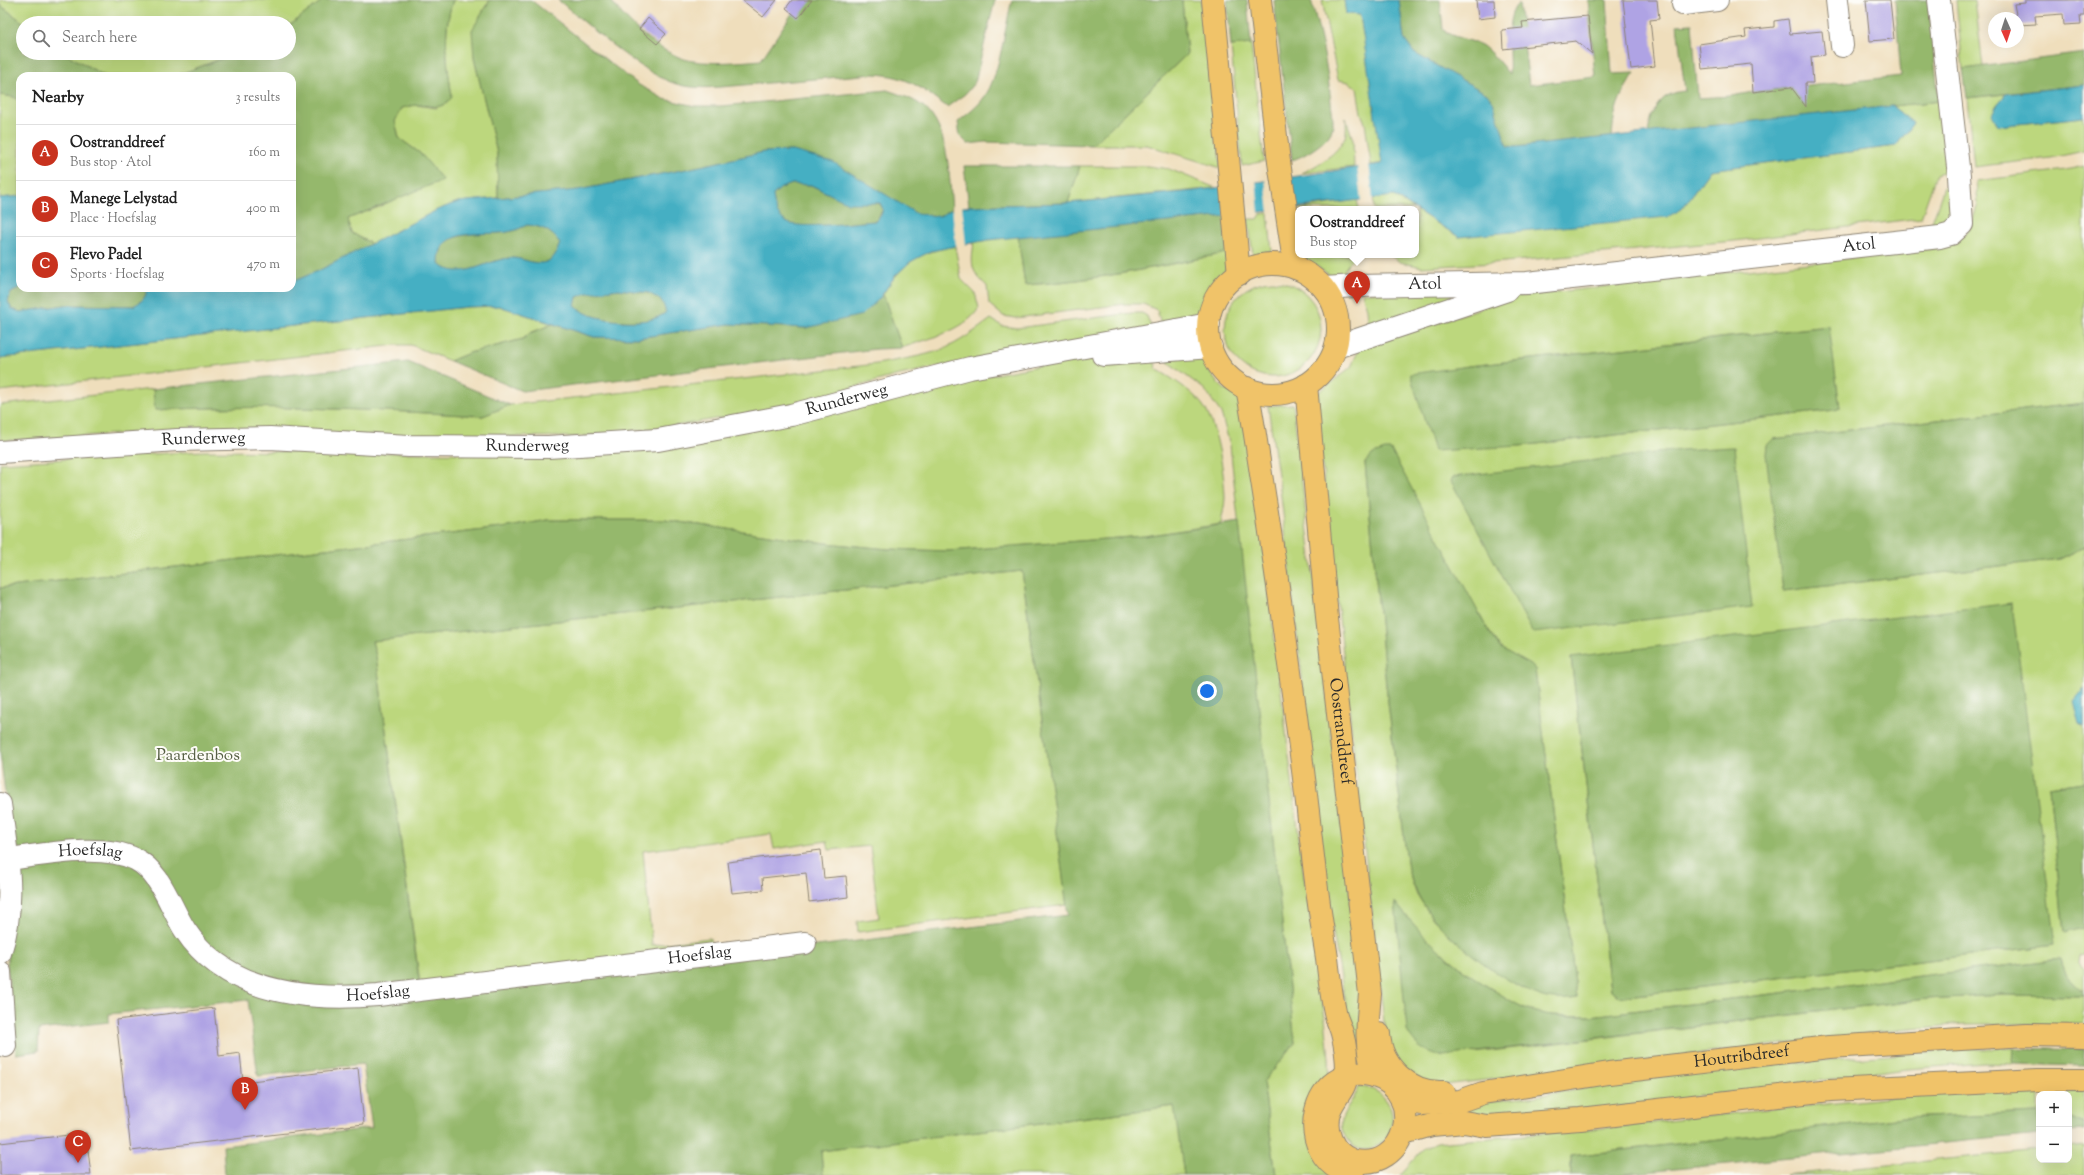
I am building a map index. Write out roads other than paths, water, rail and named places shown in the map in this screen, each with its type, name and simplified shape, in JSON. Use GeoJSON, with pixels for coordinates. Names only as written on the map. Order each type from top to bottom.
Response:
{"type":"FeatureCollection","features":[{"type":"Feature","properties":{"kind":"main road"},"geometry":{"type":"LineString","coordinates":[[1213,0],[1239,274]]}},
{"type":"Feature","properties":{"kind":"main road"},"geometry":{"type":"LineString","coordinates":[[1260,0],[1278,162],[1295,268]]}},
{"type":"Feature","properties":{"kind":"main road"},"geometry":{"type":"LineString","coordinates":[[1266,265],[1281,265],[1295,268],[1316,280],[1324,288],[1332,301],[1337,316],[1338,332],[1336,347],[1329,362],[1319,375],[1306,385],[1292,391],[1277,394],[1262,393],[1237,383],[1225,372],[1211,347],[1209,324],[1212,309],[1218,295],[1239,274],[1252,268],[1266,265]]}},
{"type":"Feature","properties":{"kind":"main road","name":"Oostranddreef"},"geometry":{"type":"LineString","coordinates":[[1306,385],[1327,618],[1370,994],[1366,1033],[1368,1053],[1374,1076]]}},
{"type":"Feature","properties":{"kind":"main road"},"geometry":{"type":"LineString","coordinates":[[1247,388],[1292,675],[1319,910],[1335,1013],[1332,1033],[1341,1079],[1342,1093],[1333,1104],[1329,1113],[1328,1120],[1331,1141],[1336,1149],[1346,1158],[1355,1161],[1374,1161],[1384,1169],[1396,1166],[1407,1142],[1406,1115],[1402,1102],[1390,1084],[1374,1076],[1365,1074],[1341,1079],[1325,1093],[1315,1110],[1314,1131],[1321,1152],[1332,1163],[1347,1174]]}},
{"type":"Feature","properties":{"kind":"main road"},"geometry":{"type":"LineString","coordinates":[[1370,994],[1382,1054],[1388,1064],[1406,1081],[1423,1091],[1483,1093]]}},
{"type":"Feature","properties":{"kind":"main road","name":"Houtribdreef"},"geometry":{"type":"LineString","coordinates":[[1402,1102],[1437,1104],[1460,1101],[1483,1093],[1608,1073],[1829,1047],[2027,1035],[2084,1036]]}},
{"type":"Feature","properties":{"kind":"main road"},"geometry":{"type":"LineString","coordinates":[[1407,1142],[1432,1125],[1464,1122],[1487,1126],[1613,1116],[1830,1090],[2038,1080],[2084,1080]]}},
{"type":"Feature","properties":{"kind":"street"},"geometry":{"type":"LineString","coordinates":[[1683,4],[1716,0]]}},
{"type":"Feature","properties":{"kind":"street"},"geometry":{"type":"LineString","coordinates":[[1836,0],[1842,46]]}},
{"type":"Feature","properties":{"kind":"street","name":"Atol"},"geometry":{"type":"LineString","coordinates":[[1324,288],[1356,286],[1527,283],[1940,237],[1952,234],[1962,224],[1959,176],[1939,0]]}},
{"type":"Feature","properties":{"kind":"street","name":"Atol"},"geometry":{"type":"LineString","coordinates":[[1336,347],[1527,283]]}},
{"type":"Feature","properties":{"kind":"street","name":"Runderweg"},"geometry":{"type":"LineString","coordinates":[[0,452],[177,440],[270,438],[409,446],[540,447],[658,440],[791,415],[970,368],[1209,324]]}},
{"type":"Feature","properties":{"kind":"street","name":"Runderweg"},"geometry":{"type":"LineString","coordinates":[[1046,354],[1088,356],[1211,347]]}},
{"type":"Feature","properties":{"kind":"street"},"geometry":{"type":"LineString","coordinates":[[0,804],[4,860],[11,895],[7,931],[0,953]]}},
{"type":"Feature","properties":{"kind":"street","name":"Hoefslag"},"geometry":{"type":"LineString","coordinates":[[4,860],[85,852],[113,853],[124,855],[136,860],[148,869],[157,880],[186,930],[199,948],[216,963],[239,977],[264,987],[303,996],[349,998],[378,995],[805,943]]}},
{"type":"Feature","properties":{"kind":"street"},"geometry":{"type":"LineString","coordinates":[[0,972],[5,1046]]}},
{"type":"Feature","properties":{"kind":"water"},"geometry":{"type":"Polygon","coordinates":[[[1344,0],[1399,0],[1404,39],[1414,53],[1487,94],[1493,102],[1507,146],[1516,147],[1892,106],[1913,123],[1896,146],[1710,170],[1682,209],[1667,217],[1459,237],[1419,212],[1419,206],[1410,206],[1394,196],[1310,206],[1295,206],[1295,208],[1227,216],[988,240],[931,251],[910,262],[895,276],[879,299],[862,315],[806,328],[729,324],[637,338],[594,337],[499,306],[467,307],[0,358],[0,198],[16,196],[16,290],[10,294],[8,302],[12,309],[20,312],[65,305],[133,306],[145,297],[146,292],[296,292],[296,280],[320,270],[437,210],[458,202],[578,190],[687,169],[764,152],[793,151],[833,162],[917,214],[940,216],[952,209],[969,206],[1068,203],[1194,191],[1382,164],[1360,15],[1346,14],[1344,0]],[[792,184],[781,188],[773,195],[775,207],[786,222],[803,225],[843,224],[876,221],[881,215],[883,209],[880,203],[848,203],[811,185],[792,184]],[[527,225],[514,231],[502,233],[455,237],[446,243],[441,251],[439,264],[447,269],[465,271],[510,258],[538,263],[546,262],[552,259],[560,243],[549,232],[541,228],[527,225]],[[619,289],[587,293],[577,297],[575,306],[583,312],[593,316],[620,321],[648,320],[658,317],[666,312],[662,301],[649,293],[619,289]]]}},
{"type":"Feature","properties":{"kind":"water"},"geometry":{"type":"Polygon","coordinates":[[[2084,85],[2084,117],[1998,126],[1992,114],[1996,106],[2006,94],[2084,85]]]}},
{"type":"Feature","properties":{"kind":"water"},"geometry":{"type":"Polygon","coordinates":[[[2084,688],[2084,727],[2079,724],[2073,701],[2084,688]]]}},
{"type":"Feature","properties":{"kind":"place","name":"Oostranddreef"},"geometry":{"type":"Point","coordinates":[1357,304]}},
{"type":"Feature","properties":{"kind":"place","name":"Manege Lelystad"},"geometry":{"type":"Point","coordinates":[245,1110]}},
{"type":"Feature","properties":{"kind":"place","name":"Flevo Padel"},"geometry":{"type":"Point","coordinates":[78,1163]}},
{"type":"Feature","properties":{"kind":"park label","name":"Paardenbos"},"geometry":{"type":"Point","coordinates":[198,756]}}]}
